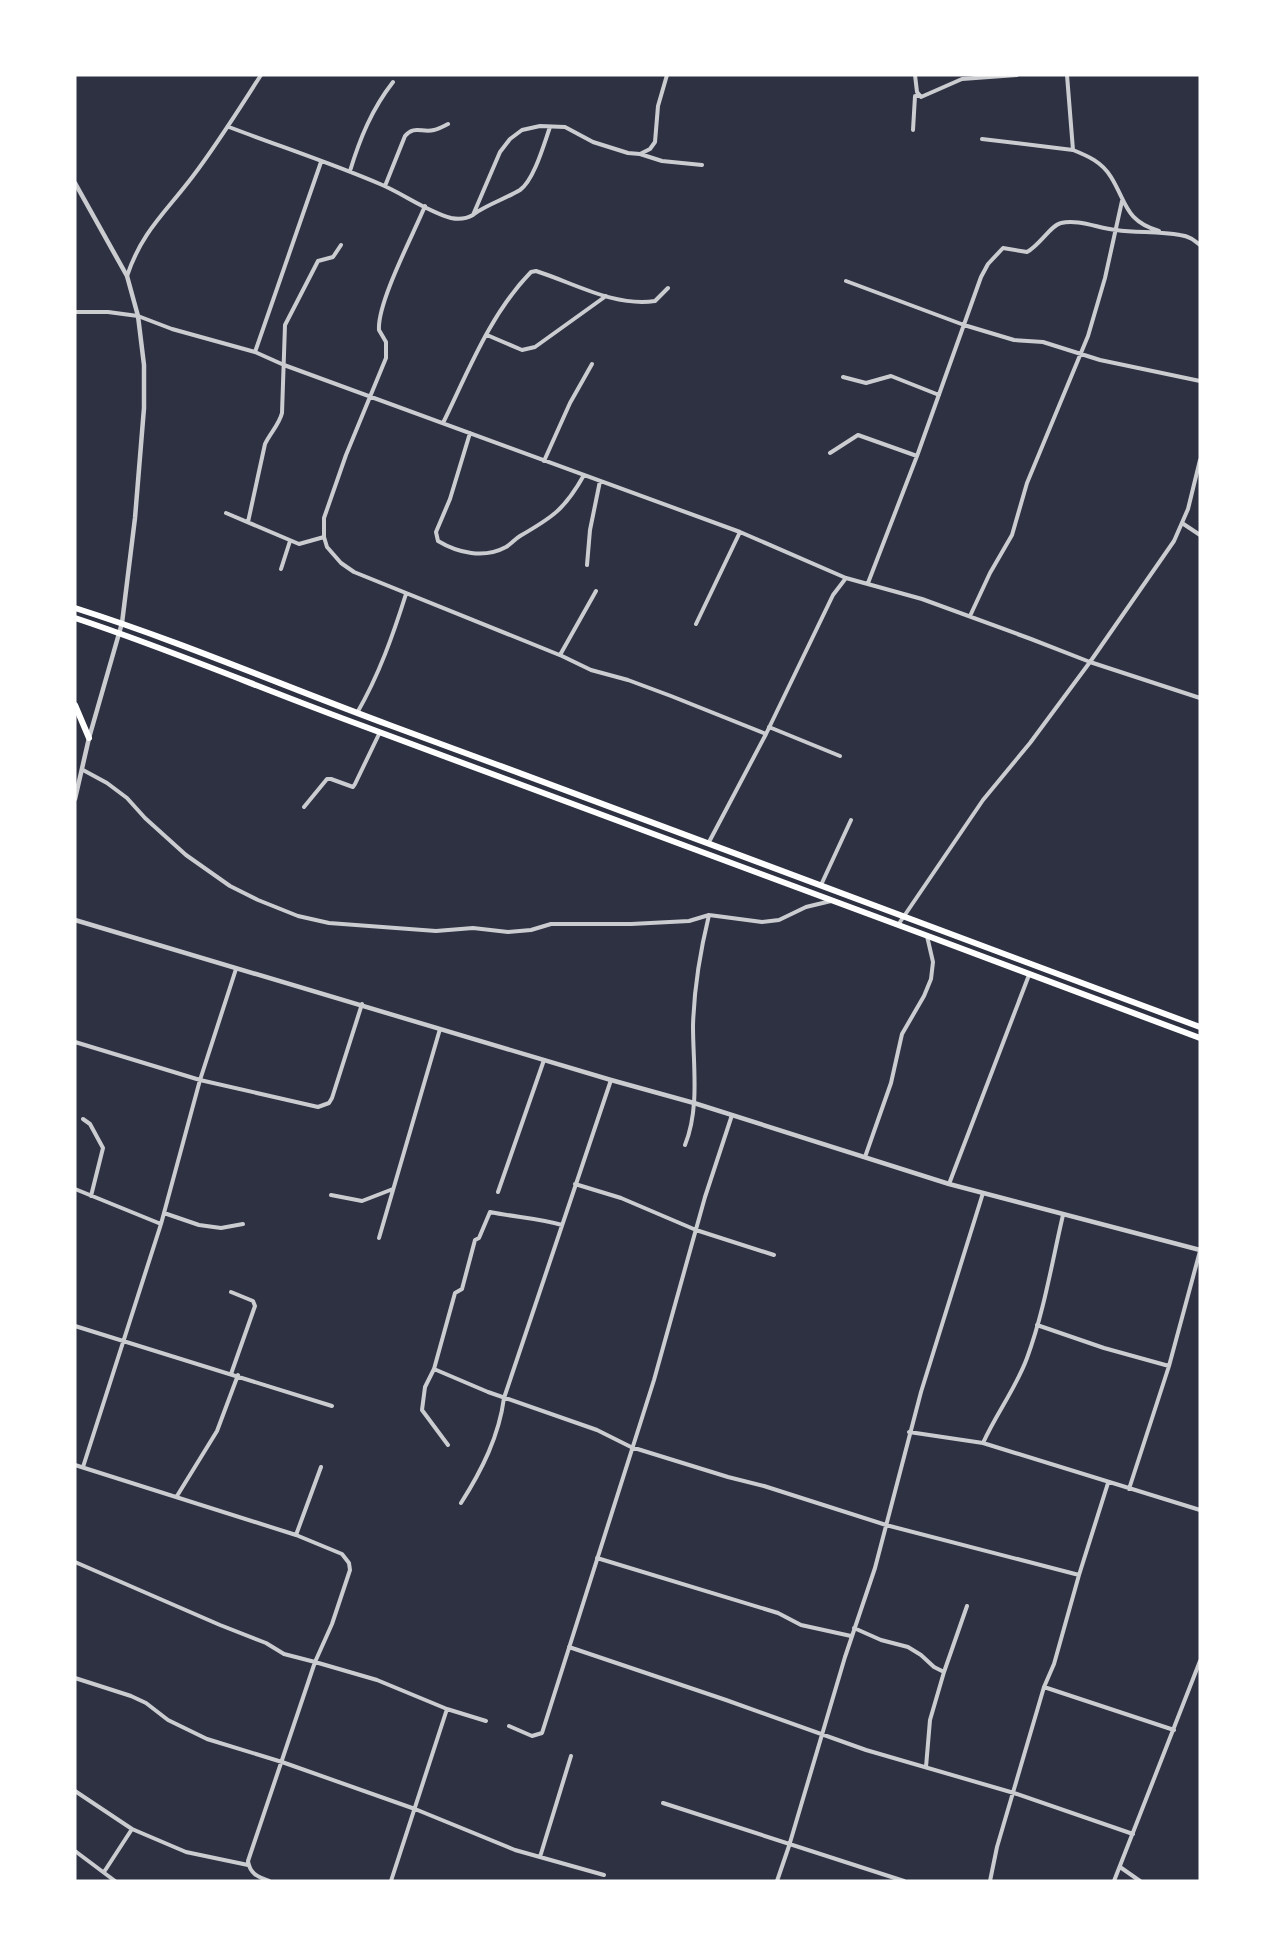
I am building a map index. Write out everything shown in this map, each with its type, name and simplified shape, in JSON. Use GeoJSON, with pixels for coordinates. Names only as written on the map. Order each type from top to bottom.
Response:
{"type":"FeatureCollection","features":[{"type":"Feature","properties":{"kind":"highway"},"geometry":{"type":"LineString","coordinates":[[75,608],[122,623],[357,713],[709,842],[820,886],[1200,1028]]}},
{"type":"Feature","properties":{"kind":"highway"},"geometry":{"type":"LineString","coordinates":[[75,618],[1200,1038]]}},
{"type":"Feature","properties":{"kind":"highway"},"geometry":{"type":"LineString","coordinates":[[75,705],[89,738]]}},
{"type":"Feature","properties":{"kind":"street"},"geometry":{"type":"LineString","coordinates":[[127,276],[133,257],[148,230],[180,193],[229,127],[261,75]]}},
{"type":"Feature","properties":{"kind":"street"},"geometry":{"type":"LineString","coordinates":[[640,154],[650,149],[655,142],[658,106],[667,75]]}},
{"type":"Feature","properties":{"kind":"street"},"geometry":{"type":"LineString","coordinates":[[915,75],[917,92],[921,97]]}},
{"type":"Feature","properties":{"kind":"street"},"geometry":{"type":"LineString","coordinates":[[913,130],[915,96],[921,97],[962,79],[1017,75]]}},
{"type":"Feature","properties":{"kind":"street"},"geometry":{"type":"LineString","coordinates":[[1067,75],[1073,150]]}},
{"type":"Feature","properties":{"kind":"street"},"geometry":{"type":"LineString","coordinates":[[350,171],[369,120],[381,97],[393,82]]}},
{"type":"Feature","properties":{"kind":"street"},"geometry":{"type":"LineString","coordinates":[[385,186],[405,136],[410,131],[416,129],[431,131],[448,124]]}},
{"type":"Feature","properties":{"kind":"street"},"geometry":{"type":"LineString","coordinates":[[473,214],[500,152],[510,139],[522,130],[540,126],[565,127],[592,142],[662,162],[702,165]]}},
{"type":"Feature","properties":{"kind":"street"},"geometry":{"type":"LineString","coordinates":[[229,127],[350,171],[454,219],[465,219],[487,205],[519,190],[527,183],[550,127]]}},
{"type":"Feature","properties":{"kind":"street"},"geometry":{"type":"LineString","coordinates":[[982,139],[1073,150],[1092,157],[1111,177],[1131,216],[1139,223],[1165,233]]}},
{"type":"Feature","properties":{"kind":"street"},"geometry":{"type":"LineString","coordinates":[[255,352],[321,162]]}},
{"type":"Feature","properties":{"kind":"street"},"geometry":{"type":"LineString","coordinates":[[75,183],[127,276],[138,316],[144,365],[144,408],[135,518],[122,623],[75,796]]}},
{"type":"Feature","properties":{"kind":"street"},"geometry":{"type":"LineString","coordinates":[[970,616],[990,573],[1008,545],[1027,483],[1088,336],[1105,278],[1122,201]]}},
{"type":"Feature","properties":{"kind":"street"},"geometry":{"type":"LineString","coordinates":[[425,206],[383,308],[379,330],[386,342],[386,358],[346,455],[324,518],[324,537],[327,547],[340,563],[354,572],[560,655],[591,670],[628,680],[766,734]]}},
{"type":"Feature","properties":{"kind":"street"},"geometry":{"type":"LineString","coordinates":[[868,583],[917,456],[981,277],[988,264],[1003,248],[1027,252],[1042,241],[1052,227],[1058,223],[1070,221],[1115,230],[1182,235],[1193,239],[1200,245]]}},
{"type":"Feature","properties":{"kind":"street"},"geometry":{"type":"LineString","coordinates":[[248,522],[265,444],[270,433],[280,422],[285,325],[291,309],[318,261],[333,257],[341,245]]}},
{"type":"Feature","properties":{"kind":"street"},"geometry":{"type":"LineString","coordinates":[[443,423],[487,335],[508,299],[531,272],[536,271],[606,296],[630,302],[655,302],[668,288]]}},
{"type":"Feature","properties":{"kind":"street"},"geometry":{"type":"LineString","coordinates":[[846,281],[964,325],[1014,340],[1043,342],[1080,354],[1200,381]]}},
{"type":"Feature","properties":{"kind":"street"},"geometry":{"type":"LineString","coordinates":[[487,335],[526,351],[535,347],[606,296]]}},
{"type":"Feature","properties":{"kind":"street"},"geometry":{"type":"LineString","coordinates":[[75,312],[108,312],[138,316],[172,329],[255,352],[284,365],[740,532],[846,578],[970,616],[1090,662],[1200,698]]}},
{"type":"Feature","properties":{"kind":"street"},"geometry":{"type":"LineString","coordinates":[[544,461],[570,403],[592,364]]}},
{"type":"Feature","properties":{"kind":"street"},"geometry":{"type":"LineString","coordinates":[[843,377],[866,382],[891,376],[939,394]]}},
{"type":"Feature","properties":{"kind":"street"},"geometry":{"type":"LineString","coordinates":[[470,434],[450,500],[436,532],[438,541],[453,548],[482,554],[506,547],[516,538],[547,522],[559,511],[584,476]]}},
{"type":"Feature","properties":{"kind":"street"},"geometry":{"type":"LineString","coordinates":[[830,453],[858,435],[917,456]]}},
{"type":"Feature","properties":{"kind":"street"},"geometry":{"type":"LineString","coordinates":[[898,925],[983,800],[1030,743],[1090,662],[1174,541],[1188,509],[1200,460]]}},
{"type":"Feature","properties":{"kind":"street"},"geometry":{"type":"LineString","coordinates":[[587,565],[590,530],[600,481]]}},
{"type":"Feature","properties":{"kind":"street"},"geometry":{"type":"LineString","coordinates":[[226,513],[290,541],[303,544],[324,537]]}},
{"type":"Feature","properties":{"kind":"street"},"geometry":{"type":"LineString","coordinates":[[1182,523],[1200,535]]}},
{"type":"Feature","properties":{"kind":"street"},"geometry":{"type":"LineString","coordinates":[[696,624],[740,532]]}},
{"type":"Feature","properties":{"kind":"street"},"geometry":{"type":"LineString","coordinates":[[281,568],[290,541]]}},
{"type":"Feature","properties":{"kind":"street"},"geometry":{"type":"LineString","coordinates":[[709,842],[766,734],[833,595],[846,578]]}},
{"type":"Feature","properties":{"kind":"street"},"geometry":{"type":"LineString","coordinates":[[560,655],[596,591]]}},
{"type":"Feature","properties":{"kind":"street"},"geometry":{"type":"LineString","coordinates":[[357,713],[382,664],[406,594]]}},
{"type":"Feature","properties":{"kind":"street"},"geometry":{"type":"LineString","coordinates":[[769,727],[840,756]]}},
{"type":"Feature","properties":{"kind":"street"},"geometry":{"type":"LineString","coordinates":[[304,807],[327,780],[331,779],[353,787],[380,732]]}},
{"type":"Feature","properties":{"kind":"street"},"geometry":{"type":"LineString","coordinates":[[83,770],[107,783],[127,798],[145,818],[186,855],[230,886],[298,916],[329,923],[436,931],[473,927],[508,932],[531,930],[550,924],[689,921],[709,915],[762,922],[779,920],[806,907],[833,901]]}},
{"type":"Feature","properties":{"kind":"street"},"geometry":{"type":"LineString","coordinates":[[820,886],[851,820]]}},
{"type":"Feature","properties":{"kind":"street"},"geometry":{"type":"LineString","coordinates":[[685,1145],[693,1124],[693,1023],[696,982],[709,915]]}},
{"type":"Feature","properties":{"kind":"street"},"geometry":{"type":"LineString","coordinates":[[75,920],[611,1080],[694,1102],[949,1184],[1200,1251],[1169,1366],[1129,1489]]}},
{"type":"Feature","properties":{"kind":"street"},"geometry":{"type":"LineString","coordinates":[[865,1157],[891,1083],[902,1034],[931,979],[933,962],[927,936]]}},
{"type":"Feature","properties":{"kind":"street"},"geometry":{"type":"LineString","coordinates":[[83,1467],[161,1224],[200,1080],[236,969]]}},
{"type":"Feature","properties":{"kind":"street"},"geometry":{"type":"LineString","coordinates":[[949,1184],[1029,974]]}},
{"type":"Feature","properties":{"kind":"street"},"geometry":{"type":"LineString","coordinates":[[75,1042],[200,1080],[307,1106],[324,1106],[332,1098],[362,1004]]}},
{"type":"Feature","properties":{"kind":"street"},"geometry":{"type":"LineString","coordinates":[[379,1238],[440,1028]]}},
{"type":"Feature","properties":{"kind":"street"},"geometry":{"type":"LineString","coordinates":[[498,1192],[544,1060]]}},
{"type":"Feature","properties":{"kind":"street"},"geometry":{"type":"LineString","coordinates":[[461,1503],[480,1472],[502,1416],[504,1398],[611,1080]]}},
{"type":"Feature","properties":{"kind":"street"},"geometry":{"type":"LineString","coordinates":[[509,1726],[532,1736],[542,1733],[618,1498],[631,1447],[654,1380],[696,1230],[732,1115]]}},
{"type":"Feature","properties":{"kind":"street"},"geometry":{"type":"LineString","coordinates":[[83,1119],[90,1124],[103,1148],[91,1196]]}},
{"type":"Feature","properties":{"kind":"street"},"geometry":{"type":"LineString","coordinates":[[575,1184],[621,1198],[696,1230],[774,1255]]}},
{"type":"Feature","properties":{"kind":"street"},"geometry":{"type":"LineString","coordinates":[[75,1189],[161,1224]]}},
{"type":"Feature","properties":{"kind":"street"},"geometry":{"type":"LineString","coordinates":[[332,1195],[362,1201],[393,1189]]}},
{"type":"Feature","properties":{"kind":"street"},"geometry":{"type":"LineString","coordinates":[[777,1881],[874,1568],[909,1432],[983,1193]]}},
{"type":"Feature","properties":{"kind":"street"},"geometry":{"type":"LineString","coordinates":[[448,1445],[423,1410],[425,1387],[434,1369],[455,1293],[462,1289],[475,1240],[479,1238],[490,1212],[518,1218],[543,1219],[562,1225]]}},
{"type":"Feature","properties":{"kind":"street"},"geometry":{"type":"LineString","coordinates":[[164,1213],[199,1225],[221,1228],[243,1224]]}},
{"type":"Feature","properties":{"kind":"street"},"geometry":{"type":"LineString","coordinates":[[983,1443],[1017,1381],[1027,1357],[1037,1325],[1063,1215]]}},
{"type":"Feature","properties":{"kind":"street"},"geometry":{"type":"LineString","coordinates":[[231,1292],[253,1301],[255,1306],[231,1374]]}},
{"type":"Feature","properties":{"kind":"street"},"geometry":{"type":"LineString","coordinates":[[1037,1325],[1104,1348],[1169,1366]]}},
{"type":"Feature","properties":{"kind":"street"},"geometry":{"type":"LineString","coordinates":[[75,1326],[332,1406]]}},
{"type":"Feature","properties":{"kind":"street"},"geometry":{"type":"LineString","coordinates":[[434,1369],[504,1398],[597,1430],[631,1447],[728,1478],[765,1486],[886,1525],[1079,1575]]}},
{"type":"Feature","properties":{"kind":"street"},"geometry":{"type":"LineString","coordinates":[[177,1496],[217,1431],[238,1376]]}},
{"type":"Feature","properties":{"kind":"street"},"geometry":{"type":"LineString","coordinates":[[909,1432],[983,1443],[1200,1510]]}},
{"type":"Feature","properties":{"kind":"street"},"geometry":{"type":"LineString","coordinates":[[75,1465],[296,1535],[342,1554],[349,1563],[350,1570],[336,1613],[315,1662],[248,1862],[249,1870],[269,1881]]}},
{"type":"Feature","properties":{"kind":"street"},"geometry":{"type":"LineString","coordinates":[[296,1535],[321,1467]]}},
{"type":"Feature","properties":{"kind":"street"},"geometry":{"type":"LineString","coordinates":[[990,1881],[997,1847],[1044,1687],[1054,1664],[1108,1483]]}},
{"type":"Feature","properties":{"kind":"street"},"geometry":{"type":"LineString","coordinates":[[597,1558],[778,1613],[801,1625],[852,1636]]}},
{"type":"Feature","properties":{"kind":"street"},"geometry":{"type":"LineString","coordinates":[[75,1562],[220,1625],[266,1642],[284,1654],[377,1680],[447,1709],[486,1721]]}},
{"type":"Feature","properties":{"kind":"street"},"geometry":{"type":"LineString","coordinates":[[926,1767],[930,1720],[944,1672],[968,1606]]}},
{"type":"Feature","properties":{"kind":"street"},"geometry":{"type":"LineString","coordinates":[[854,1628],[881,1640],[908,1647],[944,1672]]}},
{"type":"Feature","properties":{"kind":"street"},"geometry":{"type":"LineString","coordinates":[[569,1647],[822,1735],[1014,1793],[1133,1834]]}},
{"type":"Feature","properties":{"kind":"street"},"geometry":{"type":"LineString","coordinates":[[1114,1881],[1200,1661]]}},
{"type":"Feature","properties":{"kind":"street"},"geometry":{"type":"LineString","coordinates":[[75,1678],[131,1695],[168,1720],[207,1739],[282,1762],[415,1809],[515,1850],[603,1875]]}},
{"type":"Feature","properties":{"kind":"street"},"geometry":{"type":"LineString","coordinates":[[1044,1687],[1174,1730]]}},
{"type":"Feature","properties":{"kind":"street"},"geometry":{"type":"LineString","coordinates":[[391,1881],[447,1709]]}},
{"type":"Feature","properties":{"kind":"street"},"geometry":{"type":"LineString","coordinates":[[540,1857],[571,1756]]}},
{"type":"Feature","properties":{"kind":"street"},"geometry":{"type":"LineString","coordinates":[[75,1791],[132,1829],[186,1852],[248,1865],[248,1862]]}},
{"type":"Feature","properties":{"kind":"street"},"geometry":{"type":"LineString","coordinates":[[663,1803],[789,1846],[904,1881]]}},
{"type":"Feature","properties":{"kind":"street"},"geometry":{"type":"LineString","coordinates":[[104,1872],[132,1829]]}},
{"type":"Feature","properties":{"kind":"street"},"geometry":{"type":"LineString","coordinates":[[75,1851],[115,1881]]}},
{"type":"Feature","properties":{"kind":"street"},"geometry":{"type":"LineString","coordinates":[[1120,1867],[1140,1881]]}}]}
